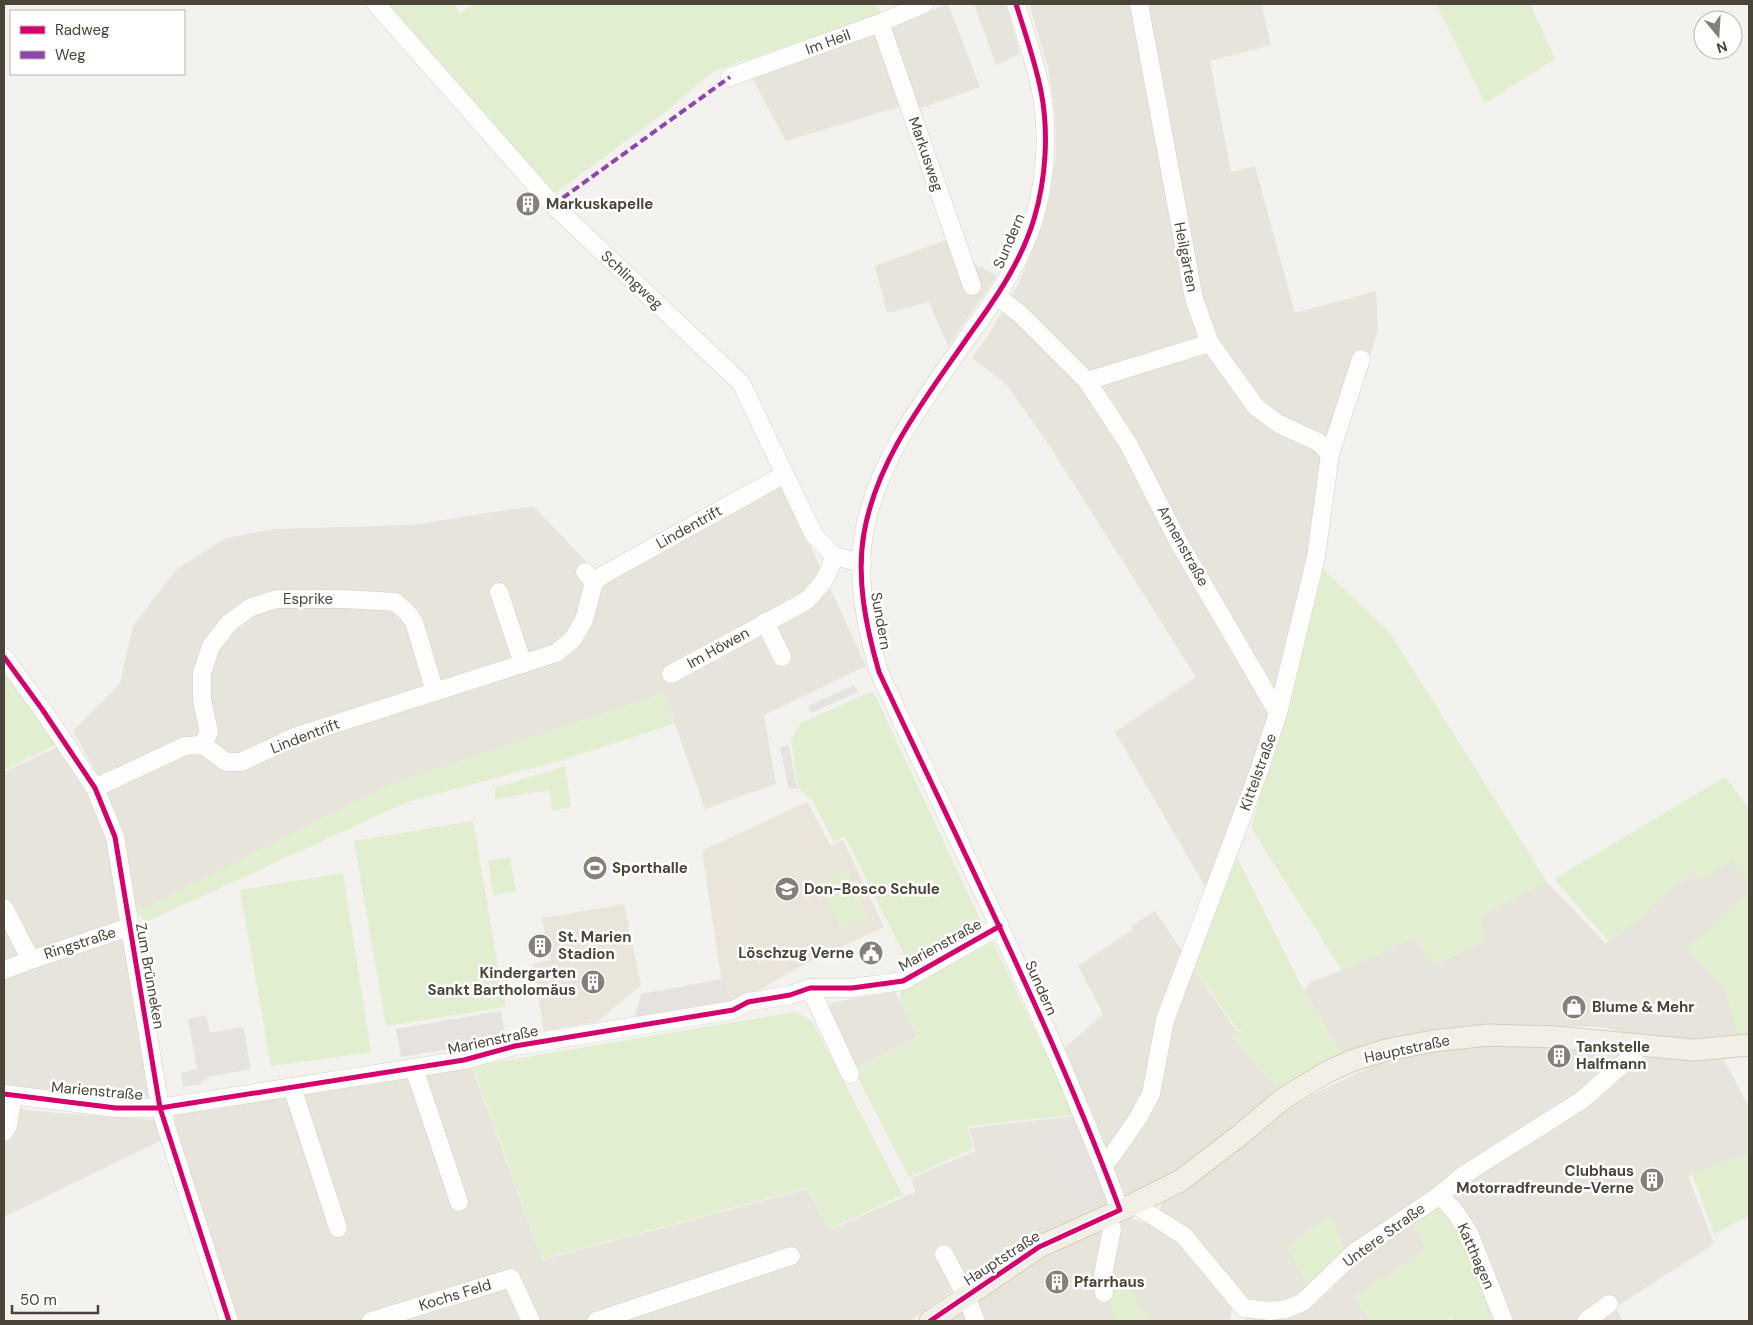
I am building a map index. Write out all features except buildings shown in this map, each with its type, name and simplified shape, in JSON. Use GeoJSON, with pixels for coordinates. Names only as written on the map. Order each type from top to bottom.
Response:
{"type":"FeatureCollection","features":[{"type":"Feature","properties":{"kind":"main road","name":"Hauptstraße"},"geometry":{"type":"LineString","coordinates":[[930,1321],[1039,1247],[1180,1181],[1289,1095],[1327,1072],[1351,1061],[1386,1050],[1433,1041],[1488,1034],[1556,1037],[1693,1050],[1749,1045]]}},
{"type":"Feature","properties":{"kind":"street","name":"Schlingweg"},"geometry":{"type":"LineString","coordinates":[[376,4],[553,205],[741,383],[814,535],[834,556]]}},
{"type":"Feature","properties":{"kind":"street","name":"Im Heil"},"geometry":{"type":"LineString","coordinates":[[730,77],[924,4]]}},
{"type":"Feature","properties":{"kind":"street","name":"Sundern"},"geometry":{"type":"LineString","coordinates":[[1016,4],[1032,52],[1042,93],[1045,136],[1044,163],[1041,188],[1034,218],[1011,273],[905,432],[885,469],[871,506],[864,534],[862,563],[863,597],[868,630],[878,672],[1000,926],[1103,1165],[1120,1210],[1112,1229],[1103,1275],[1104,1293]]}},
{"type":"Feature","properties":{"kind":"street","name":"Heilgärten"},"geometry":{"type":"LineString","coordinates":[[1139,4],[1194,299],[1210,343],[1256,407],[1279,424],[1318,442],[1330,454]]}},
{"type":"Feature","properties":{"kind":"street","name":"Markusweg"},"geometry":{"type":"LineString","coordinates":[[880,22],[972,286]]}},
{"type":"Feature","properties":{"kind":"street","name":"Annenstraße"},"geometry":{"type":"LineString","coordinates":[[997,296],[1021,315],[1088,380],[1129,444],[1179,543],[1278,713]]}},
{"type":"Feature","properties":{"kind":"street"},"geometry":{"type":"LineString","coordinates":[[1088,380],[1210,343]]}},
{"type":"Feature","properties":{"kind":"street","name":"Kittelstraße"},"geometry":{"type":"LineString","coordinates":[[1103,1165],[1111,1157],[1138,1118],[1151,1094],[1165,1020],[1259,771],[1278,713],[1316,558],[1330,454],[1361,359]]}},
{"type":"Feature","properties":{"kind":"street","name":"Lindentrift"},"geometry":{"type":"LineString","coordinates":[[203,745],[226,762],[241,762],[297,736],[556,653],[573,639],[584,620],[590,577],[603,574],[785,474]]}},
{"type":"Feature","properties":{"kind":"street"},"geometry":{"type":"LineString","coordinates":[[834,556],[862,563]]}},
{"type":"Feature","properties":{"kind":"street","name":"Im Höwen"},"geometry":{"type":"LineString","coordinates":[[671,674],[806,601],[821,587],[829,574],[834,556]]}},
{"type":"Feature","properties":{"kind":"street"},"geometry":{"type":"LineString","coordinates":[[499,592],[523,664]]}},
{"type":"Feature","properties":{"kind":"street","name":"Esprike"},"geometry":{"type":"LineString","coordinates":[[203,745],[208,732],[202,700],[202,673],[211,646],[229,623],[251,607],[277,599],[344,599],[395,602],[414,622],[435,692]]}},
{"type":"Feature","properties":{"kind":"street","name":"Im Höwen"},"geometry":{"type":"LineString","coordinates":[[765,622],[782,656]]}},
{"type":"Feature","properties":{"kind":"street","name":"Zum Brünneken"},"geometry":{"type":"LineString","coordinates":[[4,657],[42,709],[95,788],[115,836],[160,1108],[229,1321]]}},
{"type":"Feature","properties":{"kind":"street"},"geometry":{"type":"LineString","coordinates":[[95,788],[185,746],[203,745]]}},
{"type":"Feature","properties":{"kind":"street","name":"Ringstraße"},"geometry":{"type":"LineString","coordinates":[[4,908],[31,960]]}},
{"type":"Feature","properties":{"kind":"street","name":"Marienstraße"},"geometry":{"type":"LineString","coordinates":[[9,1095],[116,1108],[160,1108],[464,1060],[515,1046],[733,1010],[748,1002],[790,995],[810,988],[852,988],[903,981],[1000,926]]}},
{"type":"Feature","properties":{"kind":"street","name":"Ringstraße"},"geometry":{"type":"LineString","coordinates":[[4,970],[129,927]]}},
{"type":"Feature","properties":{"kind":"street"},"geometry":{"type":"LineString","coordinates":[[810,988],[850,1074]]}},
{"type":"Feature","properties":{"kind":"street","name":"Untere Straße"},"geometry":{"type":"LineString","coordinates":[[1120,1210],[1184,1236],[1242,1315],[1287,1309],[1303,1302],[1355,1252],[1440,1194],[1462,1176],[1582,1100],[1634,1054],[1635,1045]]}},
{"type":"Feature","properties":{"kind":"street"},"geometry":{"type":"LineString","coordinates":[[414,1068],[459,1202]]}},
{"type":"Feature","properties":{"kind":"street"},"geometry":{"type":"LineString","coordinates":[[292,1087],[338,1228]]}},
{"type":"Feature","properties":{"kind":"street"},"geometry":{"type":"LineString","coordinates":[[4,1132],[8,1126],[9,1095]]}},
{"type":"Feature","properties":{"kind":"street","name":"Katthagen"},"geometry":{"type":"LineString","coordinates":[[1440,1194],[1456,1213],[1469,1234],[1504,1321]]}},
{"type":"Feature","properties":{"kind":"street"},"geometry":{"type":"LineString","coordinates":[[944,1254],[966,1296],[976,1321]]}},
{"type":"Feature","properties":{"kind":"street"},"geometry":{"type":"LineString","coordinates":[[596,1321],[790,1256]]}},
{"type":"Feature","properties":{"kind":"street","name":"Kochs Feld"},"geometry":{"type":"LineString","coordinates":[[371,1321],[512,1278],[531,1321]]}},
{"type":"Feature","properties":{"kind":"street"},"geometry":{"type":"LineString","coordinates":[[1586,1321],[1609,1304]]}},
{"type":"Feature","properties":{"kind":"shaded area"},"geometry":{"type":"Polygon","coordinates":[[[948,4],[980,87],[916,110],[886,29],[948,4]]]}},
{"type":"Feature","properties":{"kind":"shaded area"},"geometry":{"type":"Polygon","coordinates":[[[974,4],[1006,4],[1020,54],[996,65],[974,4]]]}},
{"type":"Feature","properties":{"kind":"shaded area"},"geometry":{"type":"Polygon","coordinates":[[[1029,4],[1261,4],[1271,45],[1210,61],[1231,172],[1255,166],[1295,313],[1376,291],[1378,328],[1370,356],[1361,358],[1310,546],[1278,695],[1206,888],[1115,732],[1196,677],[1049,445],[1006,384],[972,358],[992,329],[1019,283],[1044,221],[1056,157],[1055,113],[1048,67],[1029,4]]]}},
{"type":"Feature","properties":{"kind":"shaded area"},"geometry":{"type":"Polygon","coordinates":[[[880,31],[905,105],[786,141],[753,79],[880,31]]]}},
{"type":"Feature","properties":{"kind":"shaded area"},"geometry":{"type":"Polygon","coordinates":[[[952,238],[966,259],[997,276],[948,346],[929,302],[887,313],[875,266],[952,238]]]}},
{"type":"Feature","properties":{"kind":"shaded area"},"geometry":{"type":"Polygon","coordinates":[[[781,482],[866,666],[764,715],[776,784],[705,809],[664,693],[389,785],[137,912],[123,834],[104,786],[73,731],[120,683],[133,626],[176,570],[226,538],[275,529],[412,525],[533,506],[602,578],[781,482]]]}},
{"type":"Feature","properties":{"kind":"shaded area"},"geometry":{"type":"Polygon","coordinates":[[[854,685],[858,692],[811,713],[808,706],[854,685]]]}},
{"type":"Feature","properties":{"kind":"shaded area"},"geometry":{"type":"Polygon","coordinates":[[[789,745],[797,788],[789,789],[780,747],[789,745]]]}},
{"type":"Feature","properties":{"kind":"shaded area"},"geometry":{"type":"Polygon","coordinates":[[[59,746],[89,791],[109,839],[151,1081],[149,1096],[135,1100],[84,1096],[4,1084],[4,772],[59,746]]]}},
{"type":"Feature","properties":{"kind":"shaded area","name":"Don-Bosco Schule"},"geometry":{"type":"Polygon","coordinates":[[[807,802],[831,846],[843,840],[884,927],[797,968],[736,1004],[721,977],[702,851],[807,802]]]}},
{"type":"Feature","properties":{"kind":"shaded area"},"geometry":{"type":"Polygon","coordinates":[[[1733,858],[1749,882],[1749,895],[1687,948],[1724,986],[1739,1036],[1712,1040],[1680,1039],[1641,1036],[1600,1027],[1541,1026],[1343,1056],[1304,991],[1311,982],[1415,937],[1434,965],[1487,939],[1479,917],[1547,882],[1606,944],[1694,871],[1700,881],[1733,858]]]}},
{"type":"Feature","properties":{"kind":"shaded area"},"geometry":{"type":"Polygon","coordinates":[[[624,904],[641,985],[597,1022],[544,1031],[533,964],[550,960],[542,918],[624,904]]]}},
{"type":"Feature","properties":{"kind":"shaded area"},"geometry":{"type":"Polygon","coordinates":[[[1155,911],[1237,1032],[1232,1036],[1279,1090],[1198,1160],[1123,1201],[1063,1049],[1103,1014],[1078,966],[1132,930],[1131,926],[1155,911]]]}},
{"type":"Feature","properties":{"kind":"shaded area"},"geometry":{"type":"Polygon","coordinates":[[[722,979],[735,1004],[634,1021],[641,994],[722,979]]]}},
{"type":"Feature","properties":{"kind":"shaded area"},"geometry":{"type":"Polygon","coordinates":[[[895,992],[918,1037],[853,1070],[828,1009],[833,1002],[895,992]]]}},
{"type":"Feature","properties":{"kind":"shaded area"},"geometry":{"type":"Polygon","coordinates":[[[501,1011],[506,1040],[401,1057],[396,1029],[501,1011]]]}},
{"type":"Feature","properties":{"kind":"shaded area"},"geometry":{"type":"Polygon","coordinates":[[[206,1015],[210,1033],[243,1027],[251,1069],[208,1077],[200,1084],[183,1087],[181,1073],[197,1069],[188,1019],[206,1015]]]}},
{"type":"Feature","properties":{"kind":"shaded area"},"geometry":{"type":"Polygon","coordinates":[[[1537,1043],[1622,1052],[1621,1064],[1346,1251],[1329,1215],[1288,1246],[1308,1286],[1293,1300],[1275,1304],[1248,1298],[1222,1275],[1160,1210],[1166,1196],[1275,1116],[1318,1092],[1389,1058],[1431,1050],[1537,1043]]]}},
{"type":"Feature","properties":{"kind":"shaded area"},"geometry":{"type":"Polygon","coordinates":[[[1644,1058],[1724,1059],[1749,1108],[1749,1153],[1688,1176],[1714,1244],[1616,1307],[1622,1321],[1509,1321],[1454,1200],[1453,1192],[1631,1065],[1644,1058]]]}},
{"type":"Feature","properties":{"kind":"shaded area"},"geometry":{"type":"Polygon","coordinates":[[[472,1066],[542,1260],[807,1189],[830,1230],[915,1192],[911,1178],[975,1151],[969,1128],[1077,1116],[1112,1205],[953,1290],[910,1321],[236,1321],[174,1122],[176,1115],[472,1066]]]}},
{"type":"Feature","properties":{"kind":"shaded area"},"geometry":{"type":"Polygon","coordinates":[[[4,1105],[33,1111],[156,1120],[162,1140],[4,1217],[4,1105]]]}},
{"type":"Feature","properties":{"kind":"shaded area"},"geometry":{"type":"Polygon","coordinates":[[[1074,1118],[1104,1194],[1096,1209],[1086,1215],[1060,1177],[1041,1132],[1074,1118]]]}},
{"type":"Feature","properties":{"kind":"shaded area"},"geometry":{"type":"Polygon","coordinates":[[[1128,1218],[1153,1225],[1180,1241],[1232,1307],[1230,1321],[941,1321],[1037,1258],[1128,1218]]]}},
{"type":"Feature","properties":{"kind":"shaded area"},"geometry":{"type":"Polygon","coordinates":[[[1412,1221],[1427,1250],[1354,1297],[1371,1321],[1245,1321],[1247,1316],[1281,1318],[1370,1247],[1412,1221]]]}},
{"type":"Feature","properties":{"kind":"green space"},"geometry":{"type":"Polygon","coordinates":[[[393,4],[453,4],[460,14],[473,4],[877,4],[881,14],[714,71],[660,116],[554,194],[388,7],[393,4]]]}},
{"type":"Feature","properties":{"kind":"green space"},"geometry":{"type":"Polygon","coordinates":[[[1436,4],[1530,4],[1555,59],[1485,103],[1436,4]]]}},
{"type":"Feature","properties":{"kind":"green space"},"geometry":{"type":"Polygon","coordinates":[[[1317,563],[1390,633],[1547,882],[1479,917],[1487,939],[1433,965],[1415,937],[1342,970],[1251,828],[1284,710],[1317,563]]]}},
{"type":"Feature","properties":{"kind":"green space"},"geometry":{"type":"Polygon","coordinates":[[[4,666],[59,743],[4,770],[4,666]]]}},
{"type":"Feature","properties":{"kind":"green space"},"geometry":{"type":"Polygon","coordinates":[[[873,691],[985,930],[911,969],[845,836],[834,842],[813,801],[798,788],[791,740],[801,723],[873,691]]]}},
{"type":"Feature","properties":{"kind":"green space"},"geometry":{"type":"Polygon","coordinates":[[[665,693],[674,724],[559,761],[407,802],[146,922],[137,912],[389,785],[665,693]]]}},
{"type":"Feature","properties":{"kind":"green space"},"geometry":{"type":"Polygon","coordinates":[[[565,766],[571,807],[553,811],[549,790],[495,799],[495,788],[565,766]]]}},
{"type":"Feature","properties":{"kind":"green space"},"geometry":{"type":"Polygon","coordinates":[[[1725,777],[1749,809],[1749,882],[1733,859],[1700,881],[1694,871],[1609,941],[1554,879],[1725,777]]]}},
{"type":"Feature","properties":{"kind":"green space"},"geometry":{"type":"Polygon","coordinates":[[[473,821],[505,1007],[386,1026],[354,841],[473,821]]]}},
{"type":"Feature","properties":{"kind":"green space"},"geometry":{"type":"Polygon","coordinates":[[[1234,851],[1304,991],[1343,1056],[1308,1071],[1279,1090],[1232,1035],[1262,1016],[1238,1030],[1192,965],[1234,851]]]}},
{"type":"Feature","properties":{"kind":"green space"},"geometry":{"type":"Polygon","coordinates":[[[510,857],[516,891],[493,895],[488,861],[510,857]]]}},
{"type":"Feature","properties":{"kind":"green space"},"geometry":{"type":"Polygon","coordinates":[[[848,871],[868,917],[840,929],[820,883],[848,871]]]}},
{"type":"Feature","properties":{"kind":"green space"},"geometry":{"type":"Polygon","coordinates":[[[343,873],[371,1052],[271,1066],[240,890],[343,873]]]}},
{"type":"Feature","properties":{"kind":"green space"},"geometry":{"type":"Polygon","coordinates":[[[1749,895],[1749,1035],[1739,1036],[1724,986],[1686,948],[1749,895]]]}},
{"type":"Feature","properties":{"kind":"green space"},"geometry":{"type":"Polygon","coordinates":[[[993,942],[1075,1115],[968,1126],[973,1149],[909,1177],[854,1070],[918,1038],[900,1001],[901,990],[993,942]]]}},
{"type":"Feature","properties":{"kind":"green space"},"geometry":{"type":"Polygon","coordinates":[[[795,1012],[812,1021],[903,1195],[830,1229],[807,1188],[542,1259],[473,1066],[795,1012]]]}},
{"type":"Feature","properties":{"kind":"green space"},"geometry":{"type":"Polygon","coordinates":[[[1749,1153],[1749,1216],[1714,1234],[1692,1174],[1749,1153]]]}},
{"type":"Feature","properties":{"kind":"green space"},"geometry":{"type":"Polygon","coordinates":[[[1440,1205],[1467,1240],[1500,1321],[1454,1321],[1453,1318],[1443,1321],[1371,1321],[1354,1297],[1427,1250],[1412,1221],[1440,1205]]]}},
{"type":"Feature","properties":{"kind":"green space"},"geometry":{"type":"Polygon","coordinates":[[[1329,1214],[1346,1251],[1308,1286],[1288,1246],[1329,1214]]]}},
{"type":"Feature","properties":{"kind":"green space"},"geometry":{"type":"Polygon","coordinates":[[[1128,1286],[1152,1321],[1117,1321],[1107,1293],[1128,1286]]]}},
{"type":"Feature","properties":{"kind":"marked path"},"geometry":{"type":"LineString","coordinates":[[553,205],[730,77]]}},
{"type":"Feature","properties":{"kind":"cycle path"},"geometry":{"type":"LineString","coordinates":[[930,1321],[1039,1247],[1120,1210],[1065,1073],[1035,1005],[879,672],[866,620],[862,585],[861,568],[864,533],[880,479],[892,453],[921,404],[1007,279],[1029,235],[1038,204],[1044,172],[1045,123],[1036,69],[1016,4]]}},
{"type":"Feature","properties":{"kind":"cycle path"},"geometry":{"type":"LineString","coordinates":[[4,657],[42,709],[95,788],[115,837],[160,1108],[229,1321]]}},
{"type":"Feature","properties":{"kind":"cycle path"},"geometry":{"type":"LineString","coordinates":[[4,1094],[116,1108],[160,1108],[464,1060],[515,1046],[733,1010],[748,1002],[790,995],[810,988],[852,988],[903,981],[1000,926]]}},
{"type":"Feature","properties":{"kind":"place","name":"Markuskapelle"},"geometry":{"type":"Point","coordinates":[528,204]}},
{"type":"Feature","properties":{"kind":"place","name":"Sporthalle"},"geometry":{"type":"Point","coordinates":[595,868]}},
{"type":"Feature","properties":{"kind":"place","name":"Don-Bosco Schule"},"geometry":{"type":"Point","coordinates":[787,889]}},
{"type":"Feature","properties":{"kind":"place","name":"St. Marien Stadion"},"geometry":{"type":"Point","coordinates":[540,946]}},
{"type":"Feature","properties":{"kind":"place","name":"Löschzug Verne"},"geometry":{"type":"Point","coordinates":[871,953]}},
{"type":"Feature","properties":{"kind":"place","name":"Kindergarten Sankt Bartholomäus"},"geometry":{"type":"Point","coordinates":[593,982]}},
{"type":"Feature","properties":{"kind":"place","name":"Blume & Mehr"},"geometry":{"type":"Point","coordinates":[1574,1007]}},
{"type":"Feature","properties":{"kind":"place","name":"Tankstelle Halfmann"},"geometry":{"type":"Point","coordinates":[1559,1056]}},
{"type":"Feature","properties":{"kind":"place","name":"Clubhaus Motorradfreunde-Verne"},"geometry":{"type":"Point","coordinates":[1652,1180]}},
{"type":"Feature","properties":{"kind":"place","name":"Pfarrhaus"},"geometry":{"type":"Point","coordinates":[1057,1282]}}]}
